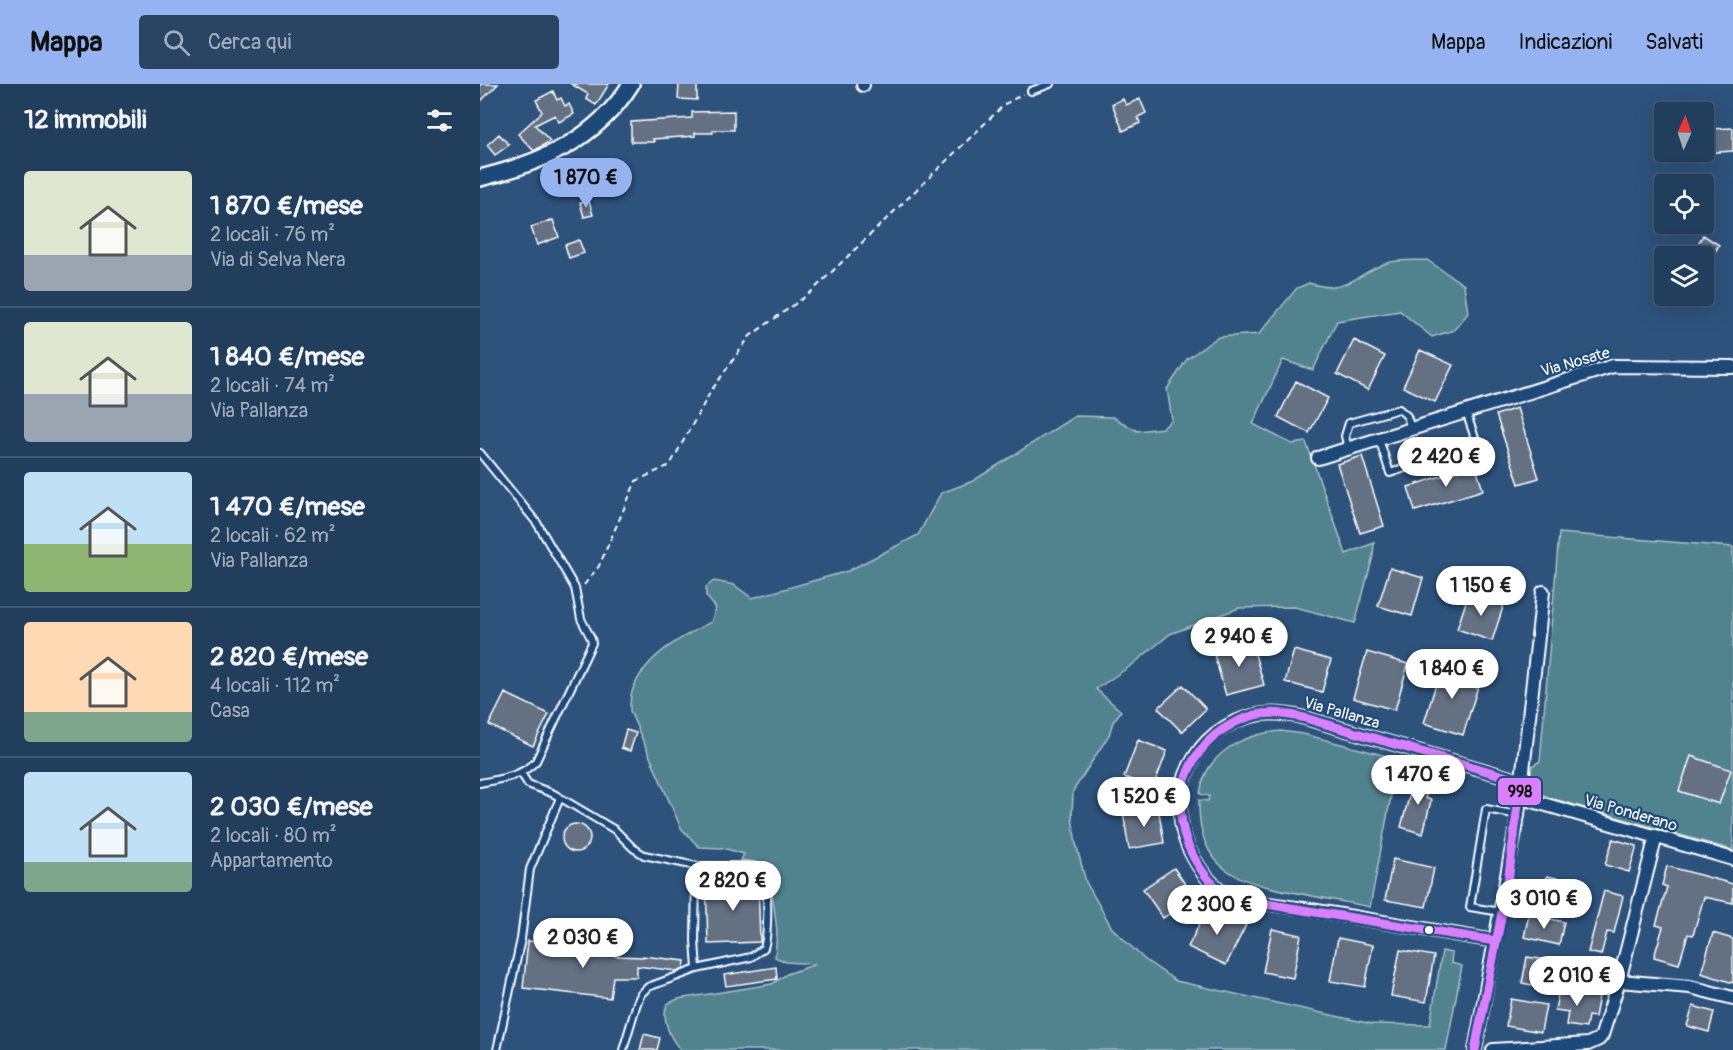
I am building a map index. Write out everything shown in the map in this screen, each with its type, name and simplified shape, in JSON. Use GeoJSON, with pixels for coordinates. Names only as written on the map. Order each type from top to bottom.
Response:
{"type":"FeatureCollection","features":[{"type":"Feature","properties":{"kind":"street"},"geometry":{"type":"LineString","coordinates":[[480,178],[530,164],[572,144],[606,116],[631,84]]}},
{"type":"Feature","properties":{"kind":"street","name":"Via Nosate"},"geometry":{"type":"LineString","coordinates":[[1318,458],[1613,366],[1733,367]]}},
{"type":"Feature","properties":{"kind":"street"},"geometry":{"type":"LineString","coordinates":[[1475,1050],[1518,815],[1543,592]]}},
{"type":"Feature","properties":{"kind":"street","name":"Via Pallanza"},"geometry":{"type":"LineString","coordinates":[[1495,941],[1270,903],[1224,891],[1203,873],[1187,845],[1180,818],[1181,789],[1192,760],[1211,738],[1221,730],[1245,718],[1268,714],[1305,718],[1521,781]]}},
{"type":"Feature","properties":{"kind":"street","name":"Via Ponderano"},"geometry":{"type":"LineString","coordinates":[[1519,797],[1733,859]]}},
{"type":"Feature","properties":{"kind":"street"},"geometry":{"type":"LineString","coordinates":[[1493,1050],[1593,1042],[1602,1035],[1619,981],[1656,836]]}},
{"type":"Feature","properties":{"kind":"street"},"geometry":{"type":"LineString","coordinates":[[1619,981],[1690,987],[1733,998]]}},
{"type":"Feature","properties":{"kind":"lane"},"geometry":{"type":"LineString","coordinates":[[1031,91],[1050,84]]}},
{"type":"Feature","properties":{"kind":"lane"},"geometry":{"type":"LineString","coordinates":[[1348,448],[1345,436],[1349,423],[1399,409],[1407,416],[1411,429]]}},
{"type":"Feature","properties":{"kind":"lane"},"geometry":{"type":"LineString","coordinates":[[1379,439],[1390,473],[1477,444],[1466,412]]}},
{"type":"Feature","properties":{"kind":"lane"},"geometry":{"type":"LineString","coordinates":[[480,453],[534,518],[577,593],[581,620],[591,638],[591,647],[539,757],[521,773],[480,783]]}},
{"type":"Feature","properties":{"kind":"lane"},"geometry":{"type":"LineString","coordinates":[[521,773],[528,784],[560,798],[615,830],[633,848],[644,855],[696,866],[751,866],[761,871],[764,876],[767,927],[764,948],[758,954],[697,969],[659,982],[644,990],[637,1003],[623,1050]]}},
{"type":"Feature","properties":{"kind":"lane"},"geometry":{"type":"LineString","coordinates":[[497,1050],[521,939],[530,869],[560,798]]}},
{"type":"Feature","properties":{"kind":"lane"},"geometry":{"type":"LineString","coordinates":[[1501,912],[1470,907],[1486,809],[1518,815]]}},
{"type":"Feature","properties":{"kind":"lane"},"geometry":{"type":"LineString","coordinates":[[696,866],[697,969]]}},
{"type":"Feature","properties":{"kind":"path"},"geometry":{"type":"LineString","coordinates":[[577,593],[599,566],[636,481],[670,465],[711,391],[750,336],[808,294],[1005,104],[1031,91]]}},
{"type":"Feature","properties":{"kind":"green space"},"geometry":{"type":"Polygon","coordinates":[[[1427,260],[1464,285],[1468,313],[1454,330],[1432,337],[1400,311],[1337,321],[1313,370],[1283,360],[1253,424],[1292,444],[1306,442],[1346,554],[1374,543],[1373,556],[1355,623],[1295,607],[1239,608],[1170,634],[1132,665],[1096,689],[1121,711],[1113,722],[1109,735],[1073,791],[1072,817],[1086,882],[1112,928],[1144,959],[1176,981],[1372,1024],[1430,1025],[1442,951],[1452,953],[1451,963],[1462,966],[1446,1050],[681,1050],[673,1040],[666,1022],[667,1004],[678,999],[772,984],[787,974],[816,964],[786,962],[775,957],[777,931],[769,866],[741,860],[744,854],[723,848],[699,847],[681,828],[630,711],[632,692],[645,668],[654,658],[664,649],[711,622],[716,608],[706,596],[706,587],[714,581],[734,585],[752,598],[848,571],[918,535],[941,493],[973,481],[1075,416],[1113,417],[1137,431],[1163,428],[1172,420],[1167,389],[1187,359],[1218,337],[1259,334],[1297,288],[1309,283],[1332,287],[1349,282],[1389,262],[1427,260]]]}},
{"type":"Feature","properties":{"kind":"green space"},"geometry":{"type":"Polygon","coordinates":[[[1559,533],[1733,547],[1733,850],[1550,798],[1535,791],[1530,781],[1532,766],[1540,761],[1559,533]]]}},
{"type":"Feature","properties":{"kind":"green space"},"geometry":{"type":"Polygon","coordinates":[[[1281,731],[1303,734],[1398,759],[1370,907],[1257,884],[1225,869],[1214,858],[1205,843],[1200,824],[1199,800],[1208,801],[1209,796],[1200,794],[1209,767],[1228,748],[1240,741],[1281,731]]]}},
{"type":"Feature","properties":{"kind":"building"},"geometry":{"type":"Polygon","coordinates":[[[480,84],[498,84],[480,102],[480,84]]]}},
{"type":"Feature","properties":{"kind":"building"},"geometry":{"type":"Polygon","coordinates":[[[571,84],[609,84],[596,105],[586,99],[588,94],[571,84]]]}},
{"type":"Feature","properties":{"kind":"building"},"geometry":{"type":"Polygon","coordinates":[[[679,84],[697,84],[697,100],[678,99],[679,84]]]}},
{"type":"Feature","properties":{"kind":"building"},"geometry":{"type":"Polygon","coordinates":[[[553,91],[557,100],[561,98],[565,106],[569,104],[574,114],[559,122],[555,115],[535,125],[550,141],[534,151],[518,134],[542,112],[536,100],[553,91]]]}},
{"type":"Feature","properties":{"kind":"building"},"geometry":{"type":"Polygon","coordinates":[[[1123,99],[1126,105],[1140,99],[1146,113],[1138,117],[1140,123],[1123,131],[1112,104],[1123,99]]]}},
{"type":"Feature","properties":{"kind":"building"},"geometry":{"type":"Polygon","coordinates":[[[734,111],[734,130],[713,130],[713,133],[695,133],[695,136],[653,139],[654,142],[631,142],[631,122],[692,118],[692,112],[734,111]]]}},
{"type":"Feature","properties":{"kind":"building"},"geometry":{"type":"Polygon","coordinates":[[[1733,128],[1733,151],[1714,152],[1714,129],[1733,128]]]}},
{"type":"Feature","properties":{"kind":"building"},"geometry":{"type":"Polygon","coordinates":[[[499,134],[509,145],[495,155],[487,145],[499,134]]]}},
{"type":"Feature","properties":{"kind":"building"},"geometry":{"type":"Polygon","coordinates":[[[589,201],[593,215],[584,217],[580,203],[589,201]]]}},
{"type":"Feature","properties":{"kind":"building"},"geometry":{"type":"Polygon","coordinates":[[[553,220],[559,237],[537,245],[531,227],[553,220]]]}},
{"type":"Feature","properties":{"kind":"building"},"geometry":{"type":"Polygon","coordinates":[[[1703,235],[1719,245],[1714,254],[1714,246],[1697,246],[1703,235]]]}},
{"type":"Feature","properties":{"kind":"building"},"geometry":{"type":"Polygon","coordinates":[[[579,240],[584,253],[569,258],[565,245],[579,240]]]}},
{"type":"Feature","properties":{"kind":"building"},"geometry":{"type":"Polygon","coordinates":[[[1354,340],[1385,356],[1368,390],[1337,374],[1354,340]]]}},
{"type":"Feature","properties":{"kind":"building"},"geometry":{"type":"Polygon","coordinates":[[[1420,350],[1453,365],[1435,402],[1403,387],[1420,350]]]}},
{"type":"Feature","properties":{"kind":"building"},"geometry":{"type":"Polygon","coordinates":[[[1296,381],[1328,398],[1309,433],[1278,417],[1296,381]]]}},
{"type":"Feature","properties":{"kind":"building"},"geometry":{"type":"Polygon","coordinates":[[[1517,408],[1539,478],[1519,484],[1496,415],[1517,408]]]}},
{"type":"Feature","properties":{"kind":"building"},"geometry":{"type":"Polygon","coordinates":[[[1362,456],[1384,526],[1360,533],[1337,464],[1362,456]]]}},
{"type":"Feature","properties":{"kind":"building"},"geometry":{"type":"Polygon","coordinates":[[[1475,465],[1483,490],[1415,511],[1408,487],[1475,465]]]}},
{"type":"Feature","properties":{"kind":"building"},"geometry":{"type":"Polygon","coordinates":[[[1390,568],[1423,578],[1412,616],[1378,606],[1390,568]]]}},
{"type":"Feature","properties":{"kind":"building"},"geometry":{"type":"Polygon","coordinates":[[[1469,593],[1504,604],[1492,641],[1457,629],[1469,593]]]}},
{"type":"Feature","properties":{"kind":"building"},"geometry":{"type":"Polygon","coordinates":[[[1251,640],[1264,685],[1226,695],[1213,651],[1251,640]]]}},
{"type":"Feature","properties":{"kind":"building"},"geometry":{"type":"Polygon","coordinates":[[[1294,650],[1331,660],[1322,692],[1285,682],[1294,650]]]}},
{"type":"Feature","properties":{"kind":"building"},"geometry":{"type":"Polygon","coordinates":[[[1367,652],[1408,664],[1395,710],[1353,698],[1367,652]]]}},
{"type":"Feature","properties":{"kind":"building"},"geometry":{"type":"Polygon","coordinates":[[[1442,665],[1481,677],[1463,735],[1424,723],[1442,665]]]}},
{"type":"Feature","properties":{"kind":"building"},"geometry":{"type":"Polygon","coordinates":[[[1183,685],[1206,709],[1182,732],[1158,708],[1183,685]]]}},
{"type":"Feature","properties":{"kind":"building"},"geometry":{"type":"Polygon","coordinates":[[[505,693],[549,714],[533,746],[489,725],[505,693]]]}},
{"type":"Feature","properties":{"kind":"building"},"geometry":{"type":"Polygon","coordinates":[[[626,730],[636,733],[630,751],[621,748],[626,730]]]}},
{"type":"Feature","properties":{"kind":"building"},"geometry":{"type":"Polygon","coordinates":[[[1138,740],[1167,751],[1153,788],[1124,777],[1138,740]]]}},
{"type":"Feature","properties":{"kind":"building"},"geometry":{"type":"Polygon","coordinates":[[[1691,756],[1731,770],[1719,804],[1679,791],[1691,756]]]}},
{"type":"Feature","properties":{"kind":"building"},"geometry":{"type":"Polygon","coordinates":[[[1420,775],[1433,780],[1425,798],[1431,800],[1423,834],[1401,827],[1410,793],[1420,775]]]}},
{"type":"Feature","properties":{"kind":"building"},"geometry":{"type":"Polygon","coordinates":[[[1158,806],[1164,843],[1129,849],[1123,812],[1158,806]]]}},
{"type":"Feature","properties":{"kind":"building"},"geometry":{"type":"Polygon","coordinates":[[[576,824],[586,828],[590,838],[586,848],[576,852],[566,848],[562,838],[566,828],[576,824]]]}},
{"type":"Feature","properties":{"kind":"building"},"geometry":{"type":"Polygon","coordinates":[[[1613,839],[1637,846],[1629,872],[1605,865],[1613,839]]]}},
{"type":"Feature","properties":{"kind":"building"},"geometry":{"type":"Polygon","coordinates":[[[1393,859],[1434,868],[1426,907],[1385,900],[1393,859]]]}},
{"type":"Feature","properties":{"kind":"building"},"geometry":{"type":"Polygon","coordinates":[[[1667,866],[1733,884],[1733,903],[1704,897],[1693,935],[1688,934],[1679,964],[1654,957],[1663,927],[1656,925],[1667,887],[1662,885],[1667,866]]]}},
{"type":"Feature","properties":{"kind":"building"},"geometry":{"type":"Polygon","coordinates":[[[1174,868],[1194,897],[1163,918],[1143,889],[1174,868]]]}},
{"type":"Feature","properties":{"kind":"building"},"geometry":{"type":"Polygon","coordinates":[[[1547,876],[1570,881],[1565,903],[1542,898],[1547,876]]]}},
{"type":"Feature","properties":{"kind":"building"},"geometry":{"type":"Polygon","coordinates":[[[758,880],[760,942],[708,944],[706,882],[758,880]]]}},
{"type":"Feature","properties":{"kind":"building"},"geometry":{"type":"Polygon","coordinates":[[[1604,891],[1623,896],[1614,933],[1607,932],[1601,955],[1588,952],[1604,891]]]}},
{"type":"Feature","properties":{"kind":"building"},"geometry":{"type":"Polygon","coordinates":[[[1208,907],[1246,925],[1226,965],[1188,947],[1208,907]]]}},
{"type":"Feature","properties":{"kind":"building"},"geometry":{"type":"Polygon","coordinates":[[[1529,914],[1564,922],[1559,945],[1524,937],[1529,914]]]}},
{"type":"Feature","properties":{"kind":"building"},"geometry":{"type":"Polygon","coordinates":[[[1272,929],[1301,935],[1293,978],[1263,972],[1272,929]]]}},
{"type":"Feature","properties":{"kind":"building"},"geometry":{"type":"Polygon","coordinates":[[[1713,933],[1733,939],[1733,983],[1701,973],[1713,933]]]}},
{"type":"Feature","properties":{"kind":"building"},"geometry":{"type":"Polygon","coordinates":[[[1338,938],[1373,945],[1365,987],[1330,981],[1338,938]]]}},
{"type":"Feature","properties":{"kind":"building"},"geometry":{"type":"Polygon","coordinates":[[[528,941],[616,951],[615,956],[643,956],[685,961],[684,968],[677,971],[637,966],[637,977],[613,977],[610,998],[523,988],[528,941]]]}},
{"type":"Feature","properties":{"kind":"building"},"geometry":{"type":"Polygon","coordinates":[[[1400,950],[1434,956],[1426,1002],[1391,996],[1400,950]]]}},
{"type":"Feature","properties":{"kind":"building"},"geometry":{"type":"Polygon","coordinates":[[[1527,957],[1547,960],[1542,987],[1522,983],[1527,957]]]}},
{"type":"Feature","properties":{"kind":"building"},"geometry":{"type":"Polygon","coordinates":[[[776,967],[777,979],[726,986],[724,975],[776,967]]]}},
{"type":"Feature","properties":{"kind":"building"},"geometry":{"type":"Polygon","coordinates":[[[1559,989],[1599,996],[1595,1017],[1588,1016],[1586,1028],[1566,1025],[1568,1012],[1555,1010],[1559,989]]]}},
{"type":"Feature","properties":{"kind":"building"},"geometry":{"type":"Polygon","coordinates":[[[1511,999],[1546,1005],[1541,1032],[1506,1026],[1511,999]]]}},
{"type":"Feature","properties":{"kind":"building"},"geometry":{"type":"Polygon","coordinates":[[[1693,1006],[1714,1012],[1709,1032],[1687,1026],[1693,1006]]]}},
{"type":"Feature","properties":{"kind":"building"},"geometry":{"type":"Polygon","coordinates":[[[644,1034],[660,1038],[657,1050],[640,1050],[644,1034]]]}},
{"type":"Feature","properties":{"kind":"transit line","name":"998"},"geometry":{"type":"LineString","coordinates":[[1475,1050],[1508,882],[1521,781],[1305,718],[1267,713],[1233,724],[1214,736],[1200,752],[1189,770],[1182,790],[1181,812],[1184,834],[1202,871],[1222,891],[1266,904],[1495,941]]}}]}
